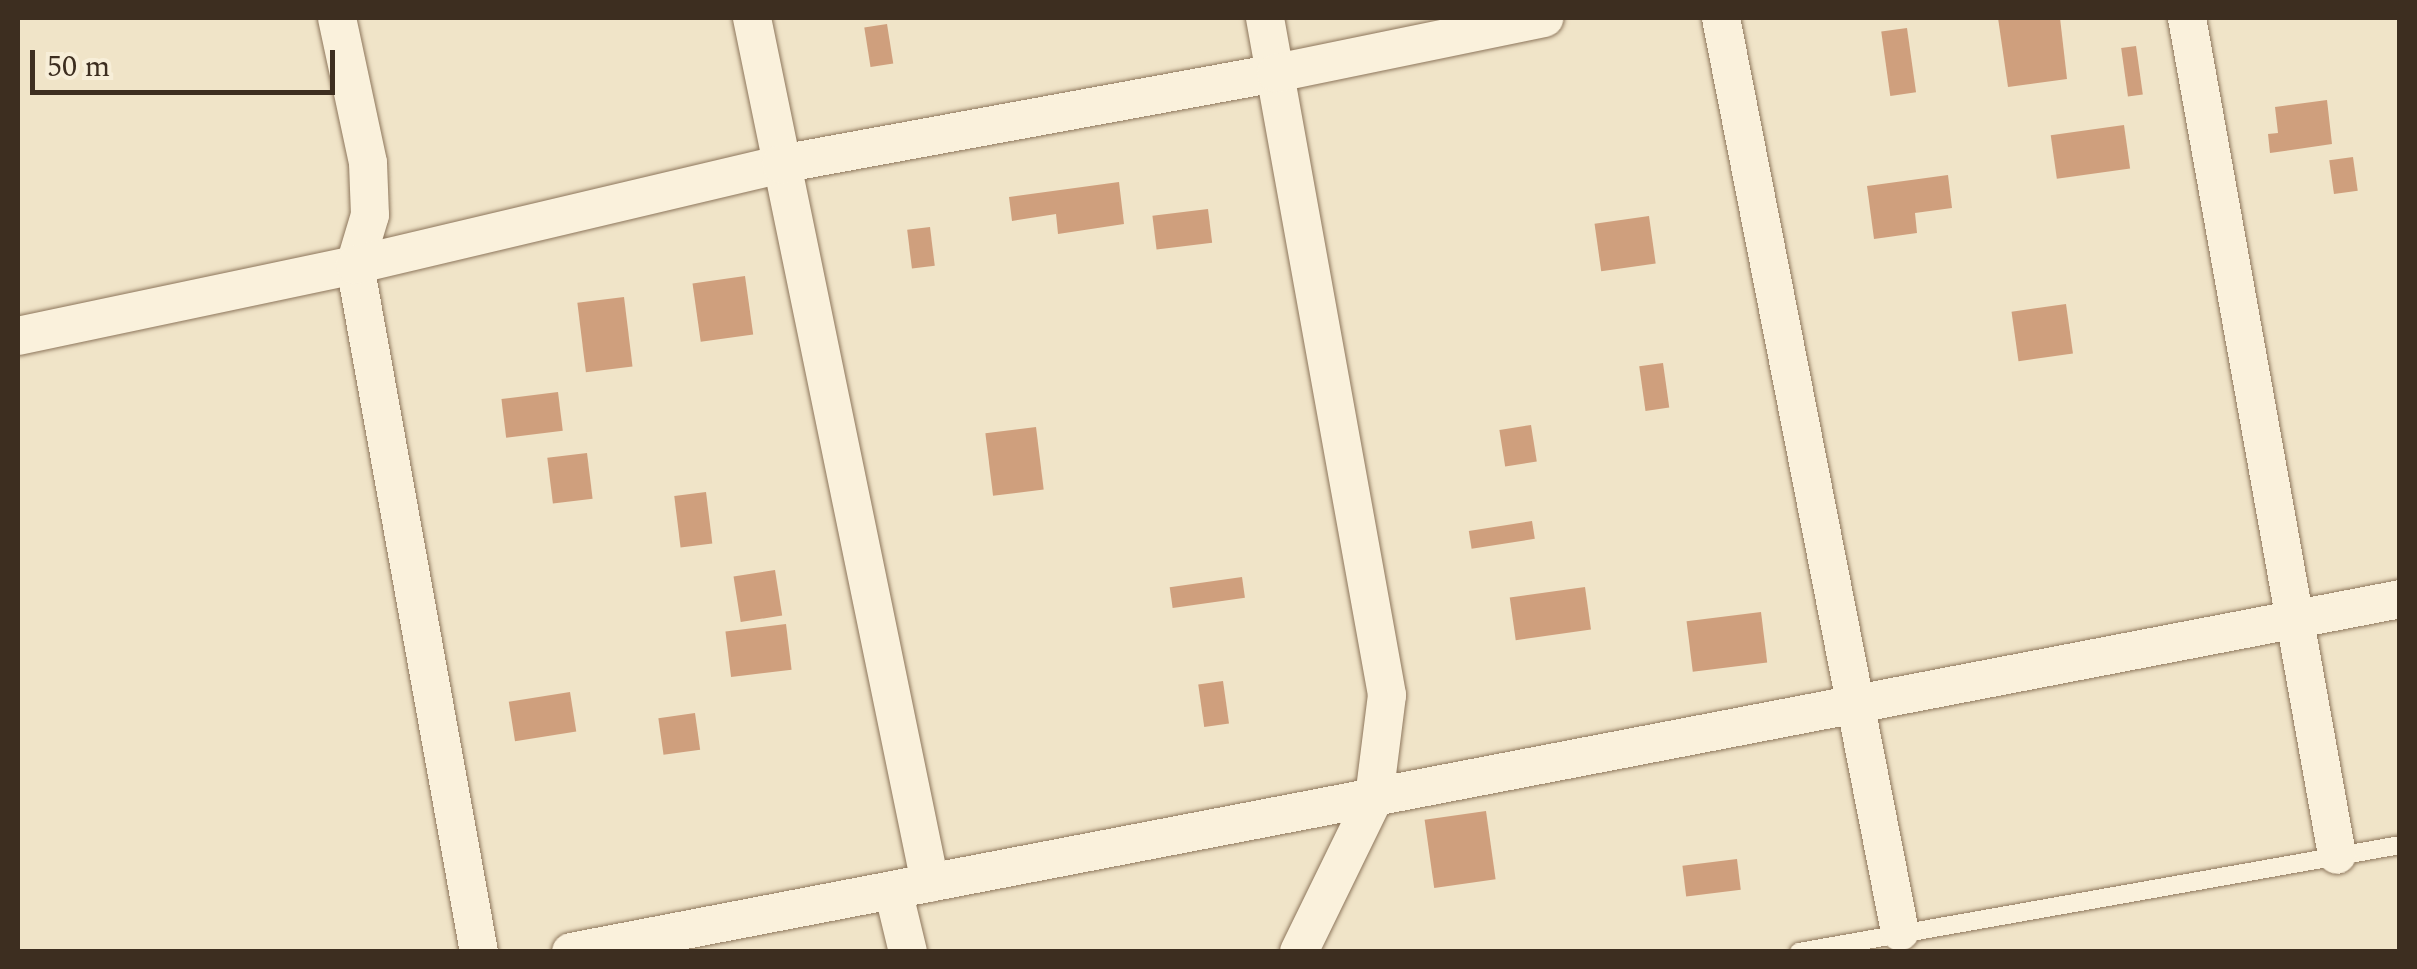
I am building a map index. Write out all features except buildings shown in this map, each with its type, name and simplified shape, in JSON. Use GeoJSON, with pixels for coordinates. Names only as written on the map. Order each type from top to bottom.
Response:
{"type":"FeatureCollection","features":[{"type":"Feature","properties":{"kind":"street"},"geometry":{"type":"LineString","coordinates":[[337,18],[368,163],[370,215],[355,264],[479,952]]}},
{"type":"Feature","properties":{"kind":"street"},"geometry":{"type":"LineString","coordinates":[[752,18],[930,883]]}},
{"type":"Feature","properties":{"kind":"street"},"geometry":{"type":"LineString","coordinates":[[1265,18],[1387,695],[1374,798],[1299,952]]}},
{"type":"Feature","properties":{"kind":"street"},"geometry":{"type":"LineString","coordinates":[[18,336],[355,264],[782,164],[1276,73],[1544,18]]}},
{"type":"Feature","properties":{"kind":"street"},"geometry":{"type":"LineString","coordinates":[[1721,18],[1900,932]]}},
{"type":"Feature","properties":{"kind":"street"},"geometry":{"type":"LineString","coordinates":[[2187,18],[2337,855]]}},
{"type":"Feature","properties":{"kind":"street"},"geometry":{"type":"LineString","coordinates":[[571,952],[2400,599]]}},
{"type":"Feature","properties":{"kind":"street"},"geometry":{"type":"LineString","coordinates":[[893,890],[908,952]]}},
{"type":"Feature","properties":{"kind":"lane"},"geometry":{"type":"LineString","coordinates":[[1799,952],[2400,846]]}}]}
